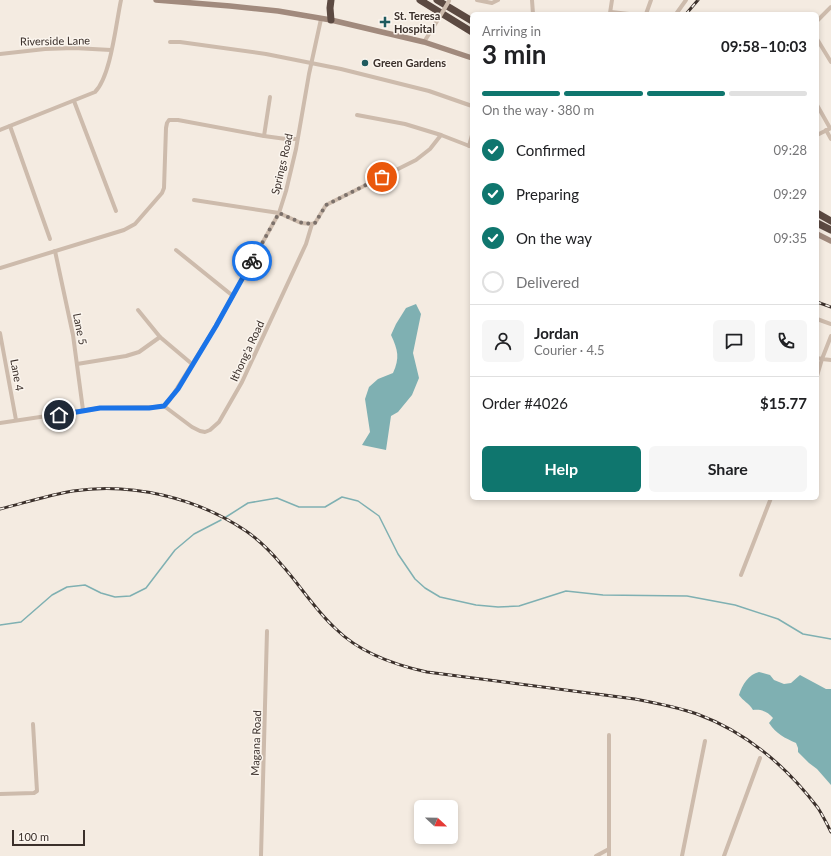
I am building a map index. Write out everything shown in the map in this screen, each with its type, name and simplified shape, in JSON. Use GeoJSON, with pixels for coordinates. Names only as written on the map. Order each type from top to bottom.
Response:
{"type":"FeatureCollection","features":[{"type":"Feature","properties":{"kind":"highway"},"geometry":{"type":"LineString","coordinates":[[331,0],[331,20]]}},
{"type":"Feature","properties":{"kind":"highway"},"geometry":{"type":"LineString","coordinates":[[420,0],[470,31]]}},
{"type":"Feature","properties":{"kind":"highway"},"geometry":{"type":"LineString","coordinates":[[437,0],[470,21]]}},
{"type":"Feature","properties":{"kind":"highway"},"geometry":{"type":"LineString","coordinates":[[819,209],[831,215]]}},
{"type":"Feature","properties":{"kind":"highway"},"geometry":{"type":"LineString","coordinates":[[819,214],[831,221]]}},
{"type":"Feature","properties":{"kind":"highway"},"geometry":{"type":"LineString","coordinates":[[819,224],[831,230]]}},
{"type":"Feature","properties":{"kind":"main road"},"geometry":{"type":"LineString","coordinates":[[156,0],[278,11],[321,18],[424,42],[470,57]]}},
{"type":"Feature","properties":{"kind":"main road"},"geometry":{"type":"LineString","coordinates":[[819,235],[831,241]]}},
{"type":"Feature","properties":{"kind":"street"},"geometry":{"type":"LineString","coordinates":[[0,130],[74,101],[94,92],[98,88],[111,50],[121,0]]}},
{"type":"Feature","properties":{"kind":"street"},"geometry":{"type":"LineString","coordinates":[[424,42],[450,0]]}},
{"type":"Feature","properties":{"kind":"street"},"geometry":{"type":"LineString","coordinates":[[477,0],[492,3],[498,0]]}},
{"type":"Feature","properties":{"kind":"street"},"geometry":{"type":"LineString","coordinates":[[532,0],[533,12]]}},
{"type":"Feature","properties":{"kind":"street"},"geometry":{"type":"LineString","coordinates":[[610,12],[612,0]]}},
{"type":"Feature","properties":{"kind":"street"},"geometry":{"type":"LineString","coordinates":[[647,12],[652,0]]}},
{"type":"Feature","properties":{"kind":"street"},"geometry":{"type":"LineString","coordinates":[[677,12],[686,0]]}},
{"type":"Feature","properties":{"kind":"street"},"geometry":{"type":"LineString","coordinates":[[819,19],[831,7]]}},
{"type":"Feature","properties":{"kind":"street","name":"Springs Road"},"geometry":{"type":"LineString","coordinates":[[164,406],[178,389],[233,296],[279,213],[286,191],[321,18]]}},
{"type":"Feature","properties":{"kind":"street"},"geometry":{"type":"LineString","coordinates":[[170,42],[180,42],[312,62],[362,73],[429,91],[470,105]]}},
{"type":"Feature","properties":{"kind":"street"},"geometry":{"type":"LineString","coordinates":[[819,42],[831,62]]}},
{"type":"Feature","properties":{"kind":"street","name":"Riverside Lane"},"geometry":{"type":"LineString","coordinates":[[0,54],[44,49],[74,48],[111,50]]}},
{"type":"Feature","properties":{"kind":"street"},"geometry":{"type":"LineString","coordinates":[[264,136],[270,97]]}},
{"type":"Feature","properties":{"kind":"street"},"geometry":{"type":"LineString","coordinates":[[74,101],[116,211]]}},
{"type":"Feature","properties":{"kind":"street"},"geometry":{"type":"LineString","coordinates":[[819,109],[829,129],[831,139]]}},
{"type":"Feature","properties":{"kind":"street"},"geometry":{"type":"LineString","coordinates":[[357,115],[405,124],[470,146]]}},
{"type":"Feature","properties":{"kind":"street"},"geometry":{"type":"LineString","coordinates":[[0,268],[129,228],[135,224],[159,199],[164,188],[166,128],[169,120],[178,120],[264,136],[297,139]]}},
{"type":"Feature","properties":{"kind":"street"},"geometry":{"type":"LineString","coordinates":[[10,126],[50,238]]}},
{"type":"Feature","properties":{"kind":"street"},"geometry":{"type":"LineString","coordinates":[[819,134],[829,129]]}},
{"type":"Feature","properties":{"kind":"street"},"geometry":{"type":"LineString","coordinates":[[194,200],[279,213],[302,223],[312,224],[315,223],[326,205],[416,160],[430,149],[441,135]]}},
{"type":"Feature","properties":{"kind":"street","name":"Ithong'a Road"},"geometry":{"type":"LineString","coordinates":[[164,406],[192,427],[200,431],[205,432],[210,430],[219,422],[242,382],[306,244],[312,224]]}},
{"type":"Feature","properties":{"kind":"street"},"geometry":{"type":"LineString","coordinates":[[176,250],[233,296]]}},
{"type":"Feature","properties":{"kind":"street","name":"Lane 5"},"geometry":{"type":"LineString","coordinates":[[55,251],[72,335],[83,410]]}},
{"type":"Feature","properties":{"kind":"street"},"geometry":{"type":"LineString","coordinates":[[138,310],[160,337],[192,364]]}},
{"type":"Feature","properties":{"kind":"street"},"geometry":{"type":"LineString","coordinates":[[819,320],[831,324]]}},
{"type":"Feature","properties":{"kind":"street","name":"Lane 4"},"geometry":{"type":"LineString","coordinates":[[0,333],[16,420]]}},
{"type":"Feature","properties":{"kind":"street"},"geometry":{"type":"LineString","coordinates":[[819,369],[831,336]]}},
{"type":"Feature","properties":{"kind":"street"},"geometry":{"type":"LineString","coordinates":[[77,364],[126,356],[139,352],[160,337]]}},
{"type":"Feature","properties":{"kind":"street"},"geometry":{"type":"LineString","coordinates":[[819,358],[831,360]]}},
{"type":"Feature","properties":{"kind":"street"},"geometry":{"type":"LineString","coordinates":[[0,423],[83,410],[106,408],[149,408],[164,406]]}},
{"type":"Feature","properties":{"kind":"street"},"geometry":{"type":"LineString","coordinates":[[741,575],[771,500]]}},
{"type":"Feature","properties":{"kind":"street","name":"Magana Road"},"geometry":{"type":"LineString","coordinates":[[261,856],[267,630]]}},
{"type":"Feature","properties":{"kind":"street"},"geometry":{"type":"LineString","coordinates":[[0,794],[34,793],[37,790],[34,724]]}},
{"type":"Feature","properties":{"kind":"street"},"geometry":{"type":"LineString","coordinates":[[609,735],[609,856]]}},
{"type":"Feature","properties":{"kind":"street"},"geometry":{"type":"LineString","coordinates":[[682,856],[705,741]]}},
{"type":"Feature","properties":{"kind":"street"},"geometry":{"type":"LineString","coordinates":[[724,856],[760,758]]}},
{"type":"Feature","properties":{"kind":"street"},"geometry":{"type":"LineString","coordinates":[[596,856],[609,849]]}},
{"type":"Feature","properties":{"kind":"water"},"geometry":{"type":"Polygon","coordinates":[[[416,304],[421,314],[413,353],[419,378],[412,395],[398,412],[391,416],[386,450],[362,445],[370,432],[365,399],[369,387],[378,379],[393,373],[397,363],[397,354],[391,335],[406,308],[416,304]]]}},
{"type":"Feature","properties":{"kind":"water"},"geometry":{"type":"Polygon","coordinates":[[[759,672],[770,675],[774,680],[784,684],[791,683],[800,675],[826,689],[831,689],[831,785],[817,769],[798,752],[796,743],[781,735],[772,727],[769,723],[773,718],[771,716],[762,711],[753,710],[739,695],[746,680],[755,673],[759,672]]]}},
{"type":"Feature","properties":{"kind":"waterway"},"geometry":{"type":"LineString","coordinates":[[226,517],[248,503],[277,498],[299,507],[325,507],[342,497],[358,501],[379,516],[398,554],[415,579],[425,588],[440,597],[476,605],[498,607],[519,606],[566,591],[603,595],[687,596],[735,605],[778,619],[803,634],[831,639]]}},
{"type":"Feature","properties":{"kind":"waterway"},"geometry":{"type":"LineString","coordinates":[[0,625],[21,622],[52,595],[67,587],[85,585],[101,593],[115,597],[130,596],[146,588],[175,550],[194,534],[221,520]]}},
{"type":"Feature","properties":{"kind":"railway"},"geometry":{"type":"LineString","coordinates":[[688,12],[698,0]]}},
{"type":"Feature","properties":{"kind":"railway"},"geometry":{"type":"LineString","coordinates":[[819,303],[831,307]]}},
{"type":"Feature","properties":{"kind":"railway"},"geometry":{"type":"LineString","coordinates":[[0,509],[73,491],[95,489],[141,491],[185,501],[227,519],[260,542],[288,572],[328,622],[356,645],[378,657],[403,666],[427,672],[635,699],[674,707],[697,714],[749,741],[779,765],[818,808],[831,832]]}},
{"type":"Feature","properties":{"kind":"way so far"},"geometry":{"type":"LineString","coordinates":[[252,261],[279,213],[302,223],[315,223],[326,205],[382,177]]}},
{"type":"Feature","properties":{"kind":"place","name":"St. Teresa Hospital"},"geometry":{"type":"Point","coordinates":[385,22]}},
{"type":"Feature","properties":{"kind":"place","name":"Green Gardens"},"geometry":{"type":"Point","coordinates":[365,63]}},
{"type":"Feature","properties":{"kind":"route"},"geometry":{"type":"LineString","coordinates":[[59,415],[100,408],[149,408],[164,406],[178,389],[216,326],[252,261]]}}]}
